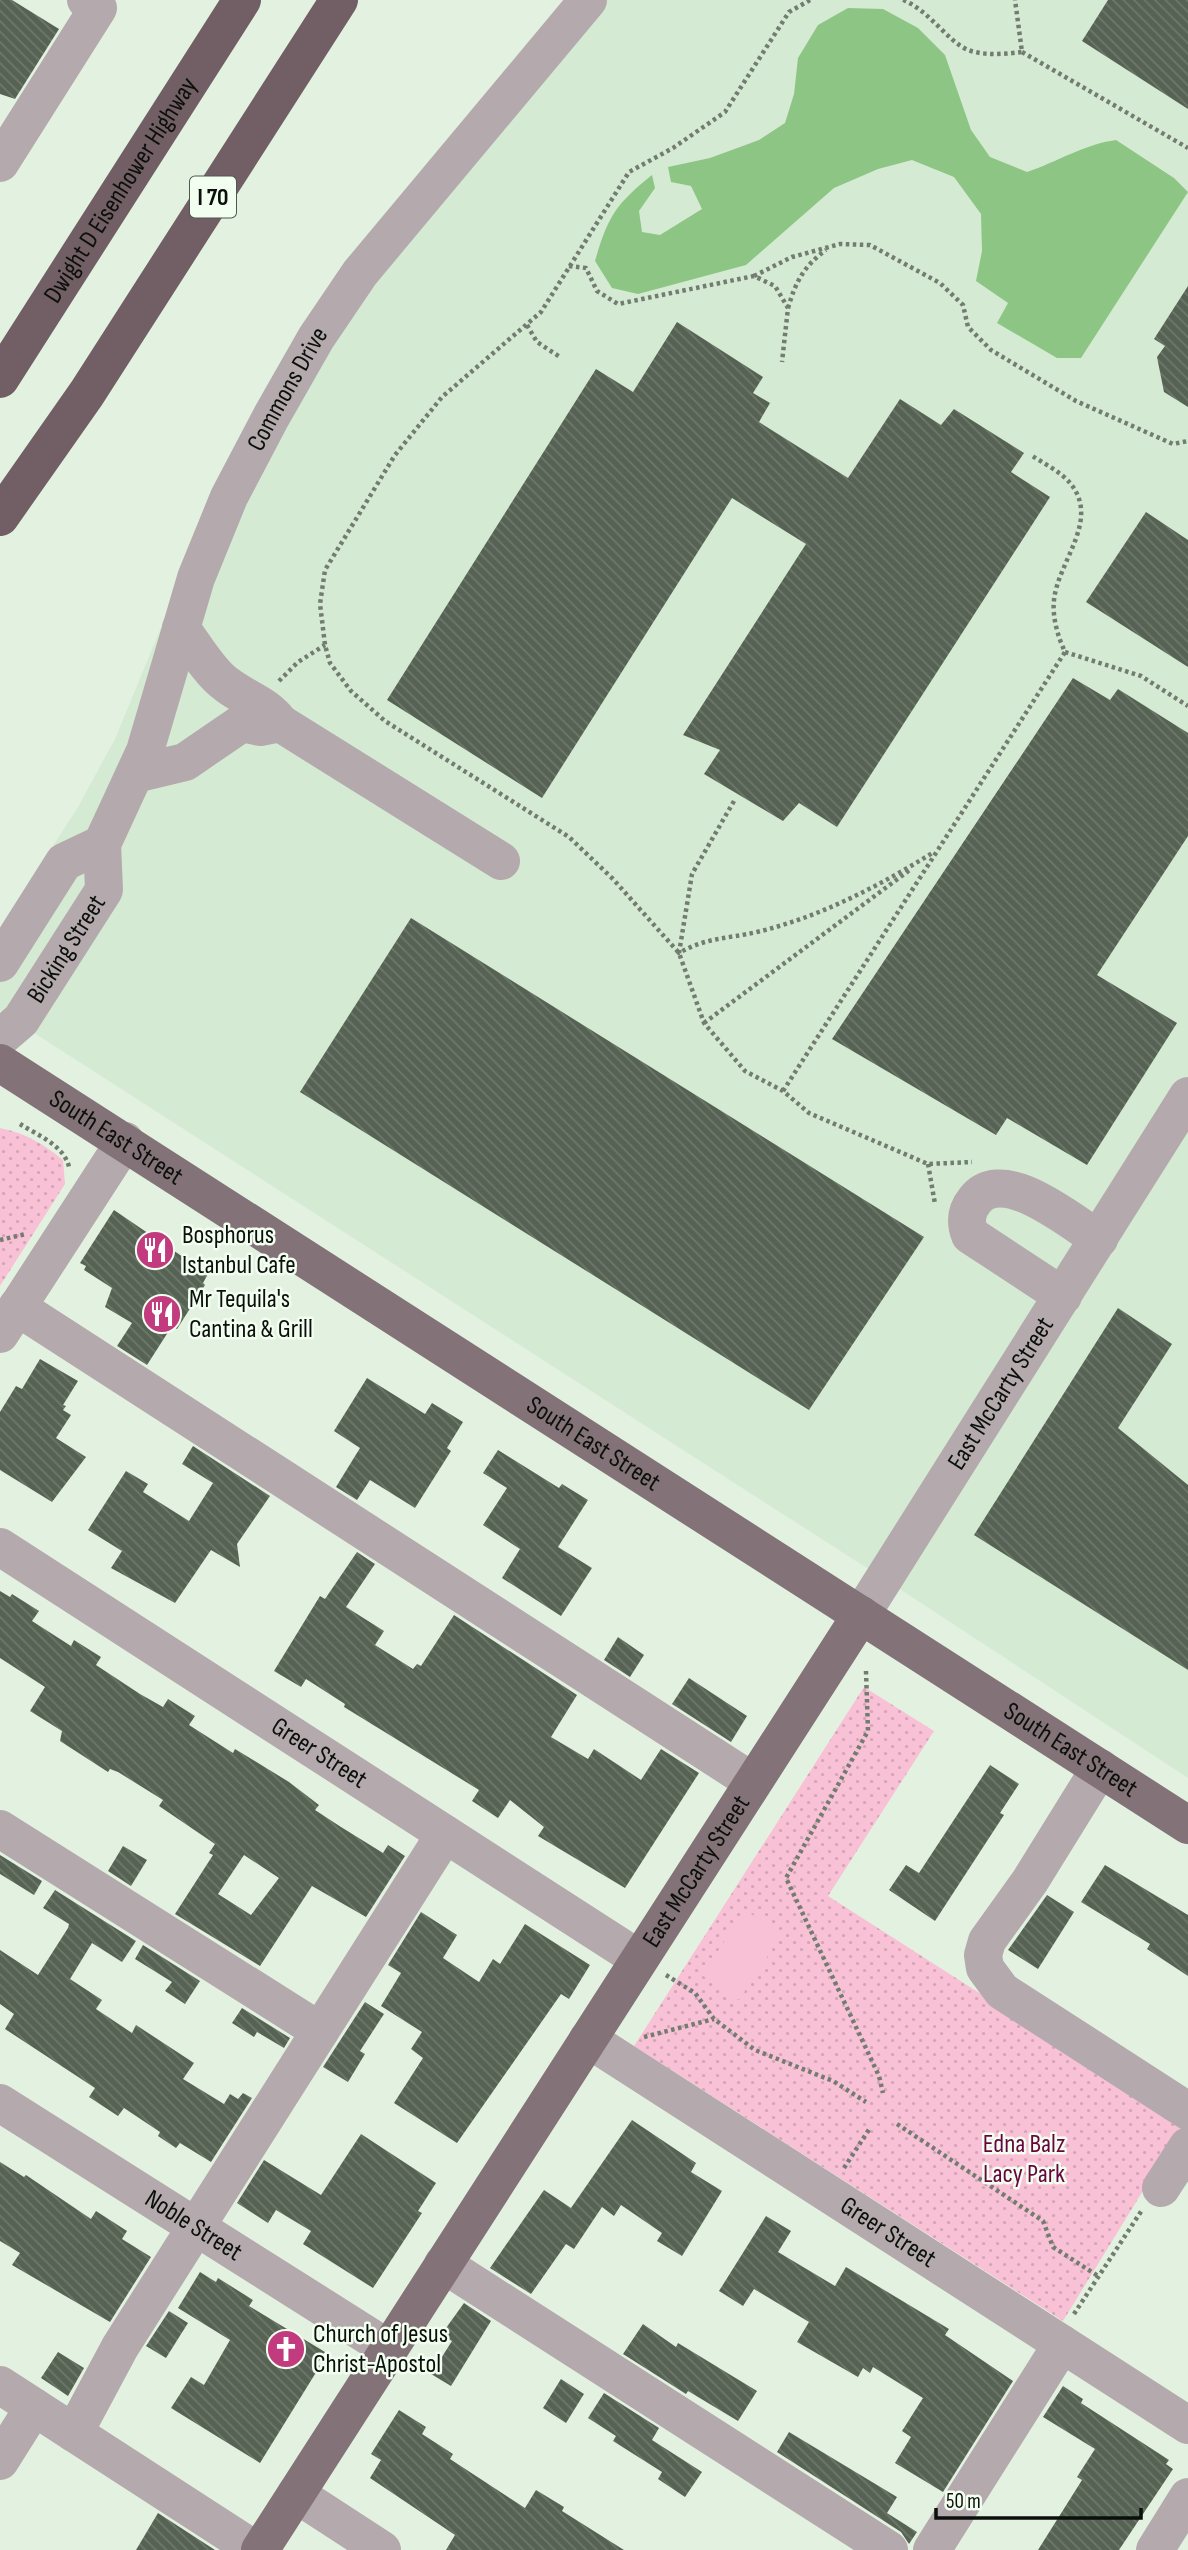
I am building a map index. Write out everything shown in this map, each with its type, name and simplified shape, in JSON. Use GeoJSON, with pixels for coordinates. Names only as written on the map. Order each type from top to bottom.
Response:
{"type":"FeatureCollection","features":[{"type":"Feature","properties":{"kind":"highway","name":"Dwight D Eisenhower Highway"},"geometry":{"type":"LineString","coordinates":[[0,379],[242,0]]}},
{"type":"Feature","properties":{"kind":"highway","name":"I 70"},"geometry":{"type":"LineString","coordinates":[[0,517],[87,393],[339,0]]}},
{"type":"Feature","properties":{"kind":"highway"},"geometry":{"type":"LineString","coordinates":[[0,547],[87,393]]}},
{"type":"Feature","properties":{"kind":"main road","name":"South East Street"},"geometry":{"type":"LineString","coordinates":[[0,1063],[1188,1825]]}},
{"type":"Feature","properties":{"kind":"main road","name":"East McCarty Street"},"geometry":{"type":"LineString","coordinates":[[258,2550],[861,1615]]}},
{"type":"Feature","properties":{"kind":"street","name":"Commons Drive"},"geometry":{"type":"LineString","coordinates":[[102,844],[135,774],[163,693],[196,578],[229,497],[316,338],[387,238],[588,0]]}},
{"type":"Feature","properties":{"kind":"street"},"geometry":{"type":"LineString","coordinates":[[0,163],[92,4]]}},
{"type":"Feature","properties":{"kind":"street"},"geometry":{"type":"LineString","coordinates":[[181,628],[225,684],[501,860]]}},
{"type":"Feature","properties":{"kind":"street"},"geometry":{"type":"LineString","coordinates":[[135,774],[185,762],[242,723],[260,727],[269,712]]}},
{"type":"Feature","properties":{"kind":"street","name":"Bicking Street"},"geometry":{"type":"LineString","coordinates":[[0,963],[64,862],[102,844],[104,890],[21,1020],[0,1038]]}},
{"type":"Feature","properties":{"kind":"street","name":"East McCarty Street"},"geometry":{"type":"LineString","coordinates":[[861,1615],[1188,1096]]}},
{"type":"Feature","properties":{"kind":"street"},"geometry":{"type":"LineString","coordinates":[[125,1141],[9,1321],[752,1782]]}},
{"type":"Feature","properties":{"kind":"street"},"geometry":{"type":"LineString","coordinates":[[1063,1296],[970,1235],[966,1224],[969,1209],[984,1191],[996,1187],[1014,1189],[1099,1240]]}},
{"type":"Feature","properties":{"kind":"street","name":"Greer Street"},"geometry":{"type":"LineString","coordinates":[[0,1547],[639,1959]]}},
{"type":"Feature","properties":{"kind":"street"},"geometry":{"type":"LineString","coordinates":[[1100,1768],[1037,1871],[988,1941],[983,1955],[985,1968],[1002,1991],[1188,2111]]}},
{"type":"Feature","properties":{"kind":"street"},"geometry":{"type":"LineString","coordinates":[[0,1829],[320,2031]]}},
{"type":"Feature","properties":{"kind":"street"},"geometry":{"type":"LineString","coordinates":[[74,2433],[120,2347],[444,1834]]}},
{"type":"Feature","properties":{"kind":"street","name":"Greer Street"},"geometry":{"type":"LineString","coordinates":[[588,2039],[828,2193],[1067,2331],[1188,2425]]}},
{"type":"Feature","properties":{"kind":"street","name":"Noble Street"},"geometry":{"type":"LineString","coordinates":[[0,2103],[389,2349]]}},
{"type":"Feature","properties":{"kind":"street"},"geometry":{"type":"LineString","coordinates":[[1161,2188],[1188,2146]]}},
{"type":"Feature","properties":{"kind":"street"},"geometry":{"type":"LineString","coordinates":[[443,2264],[889,2550]]}},
{"type":"Feature","properties":{"kind":"street"},"geometry":{"type":"LineString","coordinates":[[932,2550],[1067,2331]]}},
{"type":"Feature","properties":{"kind":"street"},"geometry":{"type":"LineString","coordinates":[[0,2385],[258,2550]]}},
{"type":"Feature","properties":{"kind":"street"},"geometry":{"type":"LineString","coordinates":[[0,2461],[34,2407]]}},
{"type":"Feature","properties":{"kind":"street"},"geometry":{"type":"LineString","coordinates":[[296,2494],[382,2550]]}},
{"type":"Feature","properties":{"kind":"street"},"geometry":{"type":"LineString","coordinates":[[1156,2550],[1188,2497]]}},
{"type":"Feature","properties":{"kind":"path"},"geometry":{"type":"LineString","coordinates":[[810,0],[789,12],[725,112],[673,148],[629,172],[541,312],[442,397],[395,454],[325,570],[320,604],[325,645],[330,663],[359,698],[385,720],[569,837],[613,879],[679,953],[705,1023],[746,1071],[783,1091],[809,1113],[928,1164],[981,1161]]}},
{"type":"Feature","properties":{"kind":"path"},"geometry":{"type":"LineString","coordinates":[[903,0],[914,5],[965,49],[992,55],[1022,52],[1188,148]]}},
{"type":"Feature","properties":{"kind":"path"},"geometry":{"type":"LineString","coordinates":[[1015,0],[1022,52]]}},
{"type":"Feature","properties":{"kind":"path"},"geometry":{"type":"LineString","coordinates":[[569,266],[586,268],[597,290],[618,304],[754,276],[792,257],[830,247],[870,245],[940,283],[964,305],[968,327],[991,350],[1076,401],[1173,444],[1188,441]]}},
{"type":"Feature","properties":{"kind":"path"},"geometry":{"type":"LineString","coordinates":[[782,362],[788,308],[796,282],[808,262],[830,247]]}},
{"type":"Feature","properties":{"kind":"path"},"geometry":{"type":"LineString","coordinates":[[754,276],[775,286],[788,308]]}},
{"type":"Feature","properties":{"kind":"path"},"geometry":{"type":"LineString","coordinates":[[527,325],[537,342],[560,357]]}},
{"type":"Feature","properties":{"kind":"path"},"geometry":{"type":"LineString","coordinates":[[1031,455],[1070,482],[1082,505],[1080,527],[1054,600],[1058,636],[1065,652],[1141,676],[1188,706]]}},
{"type":"Feature","properties":{"kind":"path"},"geometry":{"type":"LineString","coordinates":[[269,712],[298,662],[325,645]]}},
{"type":"Feature","properties":{"kind":"path"},"geometry":{"type":"LineString","coordinates":[[783,1091],[1065,652]]}},
{"type":"Feature","properties":{"kind":"path"},"geometry":{"type":"LineString","coordinates":[[679,953],[692,874],[734,801]]}},
{"type":"Feature","properties":{"kind":"path"},"geometry":{"type":"LineString","coordinates":[[679,953],[701,941],[757,932],[831,907],[878,887],[937,850]]}},
{"type":"Feature","properties":{"kind":"path"},"geometry":{"type":"LineString","coordinates":[[705,1023],[937,850]]}},
{"type":"Feature","properties":{"kind":"path"},"geometry":{"type":"LineString","coordinates":[[20,1124],[55,1146],[67,1159],[70,1173]]}},
{"type":"Feature","properties":{"kind":"path"},"geometry":{"type":"LineString","coordinates":[[0,1240],[37,1233]]}},
{"type":"Feature","properties":{"kind":"path"},"geometry":{"type":"LineString","coordinates":[[866,1671],[868,1731],[786,1878],[879,2076],[883,2092]]}},
{"type":"Feature","properties":{"kind":"path"},"geometry":{"type":"LineString","coordinates":[[639,1959],[695,1993],[714,2019],[755,2050],[833,2081],[866,2102]]}},
{"type":"Feature","properties":{"kind":"path"},"geometry":{"type":"LineString","coordinates":[[637,2039],[714,2019]]}},
{"type":"Feature","properties":{"kind":"path"},"geometry":{"type":"LineString","coordinates":[[897,2124],[1043,2221],[1052,2247],[1098,2276]]}},
{"type":"Feature","properties":{"kind":"path"},"geometry":{"type":"LineString","coordinates":[[828,2193],[870,2128]]}},
{"type":"Feature","properties":{"kind":"path"},"geometry":{"type":"LineString","coordinates":[[1067,2331],[1098,2276],[1140,2212],[1161,2188]]}},
{"type":"Feature","properties":{"kind":"shaded area"},"geometry":{"type":"Polygon","coordinates":[[[566,0],[1188,0],[1188,1778],[915,1599],[0,1011],[0,928],[78,807],[115,739],[162,625],[203,514],[566,0]]]}},
{"type":"Feature","properties":{"kind":"shaded area"},"geometry":{"type":"Polygon","coordinates":[[[848,8],[883,9],[918,28],[945,55],[971,130],[990,157],[1027,172],[1082,149],[1116,140],[1174,178],[1188,192],[1081,358],[1057,358],[997,323],[1008,303],[976,281],[982,251],[981,214],[954,177],[912,160],[878,169],[834,188],[746,265],[638,294],[612,288],[595,261],[609,222],[622,203],[652,175],[655,188],[639,211],[642,232],[660,235],[702,209],[691,186],[671,182],[668,167],[710,158],[759,140],[785,123],[794,94],[798,58],[818,25],[848,8]]]}},
{"type":"Feature","properties":{"kind":"green space"},"geometry":{"type":"Polygon","coordinates":[[[0,1128],[34,1140],[63,1160],[65,1184],[0,1286],[0,1128]]]}},
{"type":"Feature","properties":{"kind":"green space","name":"Edna Balz Lacy Park"},"geometry":{"type":"Polygon","coordinates":[[[864,1687],[934,1731],[828,1896],[1184,2124],[1063,2321],[634,2046],[864,1687]]]}},
{"type":"Feature","properties":{"kind":"green space"},"geometry":{"type":"Polygon","coordinates":[[[745,1910],[782,1934],[739,2000],[702,1975],[745,1910]]]}},
{"type":"Feature","properties":{"kind":"building"},"geometry":{"type":"Polygon","coordinates":[[[0,0],[12,0],[59,29],[15,99],[0,94],[0,0]]]}},
{"type":"Feature","properties":{"kind":"building"},"geometry":{"type":"Polygon","coordinates":[[[1108,0],[1188,0],[1188,109],[1082,41],[1108,0]]]}},
{"type":"Feature","properties":{"kind":"building"},"geometry":{"type":"Polygon","coordinates":[[[1188,286],[1188,407],[1164,392],[1157,357],[1165,346],[1154,339],[1188,286]]]}},
{"type":"Feature","properties":{"kind":"building"},"geometry":{"type":"Polygon","coordinates":[[[677,322],[763,377],[753,393],[770,403],[759,422],[848,478],[900,399],[941,425],[954,409],[1024,453],[1011,472],[1050,497],[837,827],[799,803],[783,821],[704,774],[720,750],[683,735],[806,544],[732,498],[542,798],[387,700],[596,369],[633,392],[677,322]]]}},
{"type":"Feature","properties":{"kind":"building"},"geometry":{"type":"Polygon","coordinates":[[[1146,512],[1188,540],[1188,667],[1086,602],[1146,512]]]}},
{"type":"Feature","properties":{"kind":"building"},"geometry":{"type":"Polygon","coordinates":[[[1073,678],[1110,700],[1118,689],[1188,733],[1188,836],[1097,975],[1177,1023],[1087,1165],[1007,1118],[996,1135],[832,1039],[1073,678]]]}},
{"type":"Feature","properties":{"kind":"building"},"geometry":{"type":"Polygon","coordinates":[[[411,918],[924,1237],[809,1410],[300,1092],[411,918]]]}},
{"type":"Feature","properties":{"kind":"building"},"geometry":{"type":"Polygon","coordinates":[[[114,1210],[208,1274],[203,1283],[205,1285],[177,1329],[172,1326],[147,1365],[117,1346],[132,1323],[105,1307],[112,1288],[84,1270],[86,1266],[80,1263],[114,1210]]]}},
{"type":"Feature","properties":{"kind":"building"},"geometry":{"type":"Polygon","coordinates":[[[1118,1308],[1172,1344],[1118,1428],[1188,1485],[1188,1670],[974,1535],[1118,1308]]]}},
{"type":"Feature","properties":{"kind":"building"},"geometry":{"type":"Polygon","coordinates":[[[40,1359],[78,1381],[63,1405],[66,1406],[63,1410],[71,1415],[56,1438],[86,1457],[52,1502],[0,1470],[0,1412],[16,1386],[22,1389],[40,1359]]]}},
{"type":"Feature","properties":{"kind":"building"},"geometry":{"type":"Polygon","coordinates":[[[367,1378],[425,1414],[432,1403],[463,1422],[447,1448],[451,1451],[415,1508],[370,1480],[357,1500],[336,1487],[360,1448],[334,1431],[367,1378]]]}},
{"type":"Feature","properties":{"kind":"building"},"geometry":{"type":"Polygon","coordinates":[[[193,1446],[270,1496],[237,1544],[240,1567],[211,1550],[175,1603],[111,1568],[122,1551],[88,1530],[126,1471],[148,1484],[143,1492],[189,1521],[213,1483],[182,1464],[193,1446]]]}},
{"type":"Feature","properties":{"kind":"building"},"geometry":{"type":"Polygon","coordinates":[[[498,1450],[559,1488],[562,1484],[588,1500],[558,1547],[592,1568],[561,1616],[502,1578],[520,1549],[483,1525],[507,1488],[483,1473],[498,1450]]]}},
{"type":"Feature","properties":{"kind":"building"},"geometry":{"type":"Polygon","coordinates":[[[357,1552],[375,1564],[346,1607],[384,1631],[375,1645],[413,1669],[417,1664],[421,1666],[454,1615],[577,1695],[551,1737],[588,1759],[594,1749],[641,1780],[661,1749],[699,1773],[625,1888],[538,1836],[544,1827],[510,1800],[498,1818],[472,1801],[479,1790],[344,1707],[345,1704],[306,1679],[301,1687],[274,1671],[320,1596],[325,1599],[357,1552]]]}},
{"type":"Feature","properties":{"kind":"building"},"geometry":{"type":"Polygon","coordinates":[[[0,1591],[10,1597],[12,1594],[39,1611],[32,1621],[71,1646],[74,1640],[101,1657],[96,1665],[140,1694],[163,1707],[168,1699],[195,1716],[189,1725],[233,1753],[235,1749],[289,1782],[319,1805],[315,1810],[383,1853],[388,1845],[405,1856],[366,1917],[312,1886],[260,1966],[175,1914],[213,1855],[209,1853],[215,1844],[159,1806],[163,1800],[118,1772],[110,1769],[108,1772],[60,1741],[62,1731],[30,1711],[45,1687],[0,1658],[0,1591]],[[244,1855],[218,1894],[251,1915],[279,1878],[244,1855]]]}},
{"type":"Feature","properties":{"kind":"building"},"geometry":{"type":"Polygon","coordinates":[[[618,1637],[644,1655],[630,1677],[604,1660],[618,1637]]]}},
{"type":"Feature","properties":{"kind":"building"},"geometry":{"type":"Polygon","coordinates":[[[689,1678],[747,1716],[731,1742],[672,1704],[689,1678]]]}},
{"type":"Feature","properties":{"kind":"building"},"geometry":{"type":"Polygon","coordinates":[[[990,1765],[1019,1784],[1000,1813],[1004,1815],[935,1921],[889,1890],[906,1865],[919,1873],[990,1765]]]}},
{"type":"Feature","properties":{"kind":"building"},"geometry":{"type":"Polygon","coordinates":[[[123,1846],[147,1860],[131,1886],[108,1871],[123,1846]]]}},
{"type":"Feature","properties":{"kind":"building"},"geometry":{"type":"Polygon","coordinates":[[[0,1855],[42,1881],[34,1895],[0,1874],[0,1855]]]}},
{"type":"Feature","properties":{"kind":"building"},"geometry":{"type":"Polygon","coordinates":[[[1105,1865],[1188,1915],[1188,1976],[1147,1949],[1150,1944],[1081,1902],[1105,1865]]]}},
{"type":"Feature","properties":{"kind":"building"},"geometry":{"type":"Polygon","coordinates":[[[55,1890],[136,1941],[122,1962],[92,1943],[70,1979],[102,2000],[96,2009],[132,2033],[136,2025],[194,2063],[183,2079],[224,2104],[230,2094],[238,2099],[243,2093],[252,2098],[211,2162],[180,2143],[176,2148],[158,2136],[160,2132],[124,2108],[118,2116],[89,2097],[95,2088],[5,2029],[14,2014],[0,2004],[0,1950],[38,1975],[69,1924],[43,1908],[55,1890]]]}},
{"type":"Feature","properties":{"kind":"building"},"geometry":{"type":"Polygon","coordinates":[[[1047,1895],[1074,1912],[1038,1969],[1008,1950],[1047,1895]]]}},
{"type":"Feature","properties":{"kind":"building"},"geometry":{"type":"Polygon","coordinates":[[[421,1912],[457,1935],[443,1958],[479,1982],[493,1959],[500,1964],[525,1924],[590,1965],[569,1999],[561,1994],[457,2143],[394,2103],[423,2058],[411,2049],[422,2032],[381,2006],[401,1973],[388,1965],[421,1912]]]}},
{"type":"Feature","properties":{"kind":"building"},"geometry":{"type":"Polygon","coordinates":[[[143,1945],[200,1981],[185,2004],[165,1991],[172,1982],[135,1959],[143,1945]]]}},
{"type":"Feature","properties":{"kind":"building"},"geometry":{"type":"Polygon","coordinates":[[[365,2002],[384,2014],[360,2051],[365,2054],[348,2082],[323,2067],[365,2002]]]}},
{"type":"Feature","properties":{"kind":"building"},"geometry":{"type":"Polygon","coordinates":[[[242,2008],[290,2038],[284,2048],[257,2032],[254,2037],[232,2023],[242,2008]]]}},
{"type":"Feature","properties":{"kind":"building"},"geometry":{"type":"Polygon","coordinates":[[[632,2120],[696,2163],[691,2172],[722,2191],[682,2256],[657,2241],[662,2233],[621,2205],[614,2216],[602,2207],[574,2249],[566,2244],[531,2294],[490,2268],[544,2190],[571,2208],[632,2120]]]}},
{"type":"Feature","properties":{"kind":"building"},"geometry":{"type":"Polygon","coordinates":[[[361,2134],[436,2183],[418,2211],[422,2213],[373,2288],[303,2244],[311,2231],[276,2210],[268,2223],[237,2203],[264,2160],[321,2195],[361,2134]]]}},
{"type":"Feature","properties":{"kind":"building"},"geometry":{"type":"Polygon","coordinates":[[[0,2162],[24,2177],[26,2175],[91,2219],[96,2211],[127,2231],[122,2239],[151,2257],[110,2322],[12,2265],[20,2253],[0,2241],[0,2162]]]}},
{"type":"Feature","properties":{"kind":"building"},"geometry":{"type":"Polygon","coordinates":[[[766,2216],[791,2231],[778,2252],[835,2286],[846,2267],[949,2329],[945,2335],[1013,2381],[943,2492],[895,2463],[911,2437],[902,2431],[923,2398],[873,2367],[870,2373],[863,2368],[858,2377],[797,2342],[809,2322],[754,2289],[743,2306],[719,2291],[766,2216]]]}},
{"type":"Feature","properties":{"kind":"building"},"geometry":{"type":"Polygon","coordinates":[[[200,2272],[216,2282],[218,2278],[253,2300],[249,2306],[325,2352],[317,2364],[320,2366],[260,2463],[171,2408],[191,2377],[204,2385],[230,2340],[178,2308],[200,2272]]]}},
{"type":"Feature","properties":{"kind":"building"},"geometry":{"type":"Polygon","coordinates":[[[464,2303],[491,2321],[451,2386],[431,2374],[452,2341],[441,2335],[464,2303]]]}},
{"type":"Feature","properties":{"kind":"building"},"geometry":{"type":"Polygon","coordinates":[[[169,2311],[188,2323],[166,2358],[146,2346],[169,2311]]]}},
{"type":"Feature","properties":{"kind":"building"},"geometry":{"type":"Polygon","coordinates":[[[643,2324],[676,2347],[678,2343],[757,2391],[738,2421],[688,2391],[686,2394],[623,2354],[643,2324]]]}},
{"type":"Feature","properties":{"kind":"building"},"geometry":{"type":"Polygon","coordinates":[[[58,2352],[84,2368],[68,2396],[41,2378],[58,2352]]]}},
{"type":"Feature","properties":{"kind":"building"},"geometry":{"type":"Polygon","coordinates":[[[561,2379],[584,2394],[566,2423],[543,2408],[561,2379]]]}},
{"type":"Feature","properties":{"kind":"building"},"geometry":{"type":"Polygon","coordinates":[[[1063,2386],[1083,2399],[1081,2403],[1169,2460],[1166,2464],[1173,2469],[1119,2550],[1038,2550],[1082,2480],[1077,2477],[1095,2449],[1043,2417],[1063,2386]]]}},
{"type":"Feature","properties":{"kind":"building"},"geometry":{"type":"Polygon","coordinates":[[[604,2393],[659,2428],[652,2440],[702,2472],[685,2497],[658,2479],[662,2472],[613,2441],[616,2436],[588,2418],[604,2393]]]}},
{"type":"Feature","properties":{"kind":"building"},"geometry":{"type":"Polygon","coordinates":[[[399,2410],[426,2427],[422,2434],[453,2454],[450,2459],[525,2508],[536,2490],[564,2507],[562,2511],[624,2550],[446,2550],[455,2535],[370,2478],[381,2460],[371,2454],[399,2410]]]}},
{"type":"Feature","properties":{"kind":"building"},"geometry":{"type":"Polygon","coordinates":[[[789,2432],[897,2497],[887,2513],[917,2532],[909,2544],[901,2532],[777,2452],[789,2432]]]}},
{"type":"Feature","properties":{"kind":"building"},"geometry":{"type":"Polygon","coordinates":[[[158,2513],[215,2550],[136,2550],[158,2513]]]}},
{"type":"Feature","properties":{"kind":"place","name":"Bosphorus Istanbul Cafe"},"geometry":{"type":"Point","coordinates":[155,1250]}},
{"type":"Feature","properties":{"kind":"place","name":"Mr Tequila's Cantina & Grill"},"geometry":{"type":"Point","coordinates":[162,1314]}},
{"type":"Feature","properties":{"kind":"place","name":"Church of Jesus Christ-Apostol"},"geometry":{"type":"Point","coordinates":[286,2349]}}]}
